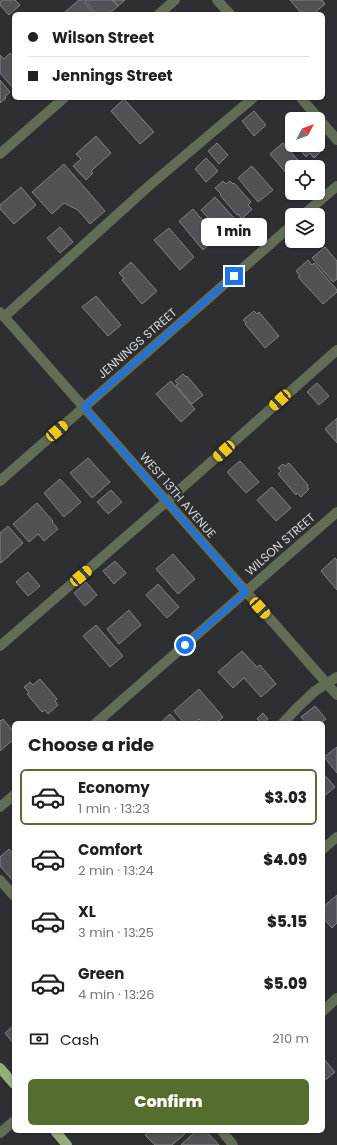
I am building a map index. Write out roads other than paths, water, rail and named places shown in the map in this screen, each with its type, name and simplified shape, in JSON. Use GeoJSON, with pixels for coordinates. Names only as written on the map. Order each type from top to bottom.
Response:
{"type":"FeatureCollection","features":[{"type":"Feature","properties":{"kind":"main road"},"geometry":{"type":"LineString","coordinates":[[0,1068],[12,1082]]}},
{"type":"Feature","properties":{"kind":"main road"},"geometry":{"type":"LineString","coordinates":[[57,1133],[67,1145]]}},
{"type":"Feature","properties":{"kind":"street"},"geometry":{"type":"LineString","coordinates":[[161,12],[175,0]]}},
{"type":"Feature","properties":{"kind":"street"},"geometry":{"type":"LineString","coordinates":[[217,0],[228,12]]}},
{"type":"Feature","properties":{"kind":"street"},"geometry":{"type":"LineString","coordinates":[[0,154],[62,100]]}},
{"type":"Feature","properties":{"kind":"street"},"geometry":{"type":"LineString","coordinates":[[2,314],[150,185],[251,100]]}},
{"type":"Feature","properties":{"kind":"street"},"geometry":{"type":"LineString","coordinates":[[303,100],[337,140]]}},
{"type":"Feature","properties":{"kind":"street"},"geometry":{"type":"LineString","coordinates":[[311,208],[337,186]]}},
{"type":"Feature","properties":{"kind":"street","name":"JENNINGS STREET"},"geometry":{"type":"LineString","coordinates":[[0,481],[285,231]]}},
{"type":"Feature","properties":{"kind":"street","name":"WEST 13TH AVENUE"},"geometry":{"type":"LineString","coordinates":[[2,314],[337,695]]}},
{"type":"Feature","properties":{"kind":"street"},"geometry":{"type":"LineString","coordinates":[[0,646],[167,501],[337,350]]}},
{"type":"Feature","properties":{"kind":"street","name":"WILSON STREET"},"geometry":{"type":"LineString","coordinates":[[98,721],[337,512]]}},
{"type":"Feature","properties":{"kind":"street"},"geometry":{"type":"LineString","coordinates":[[285,721],[315,691],[337,677]]}},
{"type":"Feature","properties":{"kind":"street"},"geometry":{"type":"LineString","coordinates":[[0,807],[12,797]]}},
{"type":"Feature","properties":{"kind":"street"},"geometry":{"type":"LineString","coordinates":[[325,847],[337,837]]}},
{"type":"Feature","properties":{"kind":"street"},"geometry":{"type":"LineString","coordinates":[[0,880],[12,894]]}},
{"type":"Feature","properties":{"kind":"street"},"geometry":{"type":"LineString","coordinates":[[325,1009],[337,998]]}},
{"type":"Feature","properties":{"kind":"street"},"geometry":{"type":"LineString","coordinates":[[0,1133],[12,1123]]}},
{"type":"Feature","properties":{"kind":"street"},"geometry":{"type":"LineString","coordinates":[[224,1133],[233,1145]]}}]}
